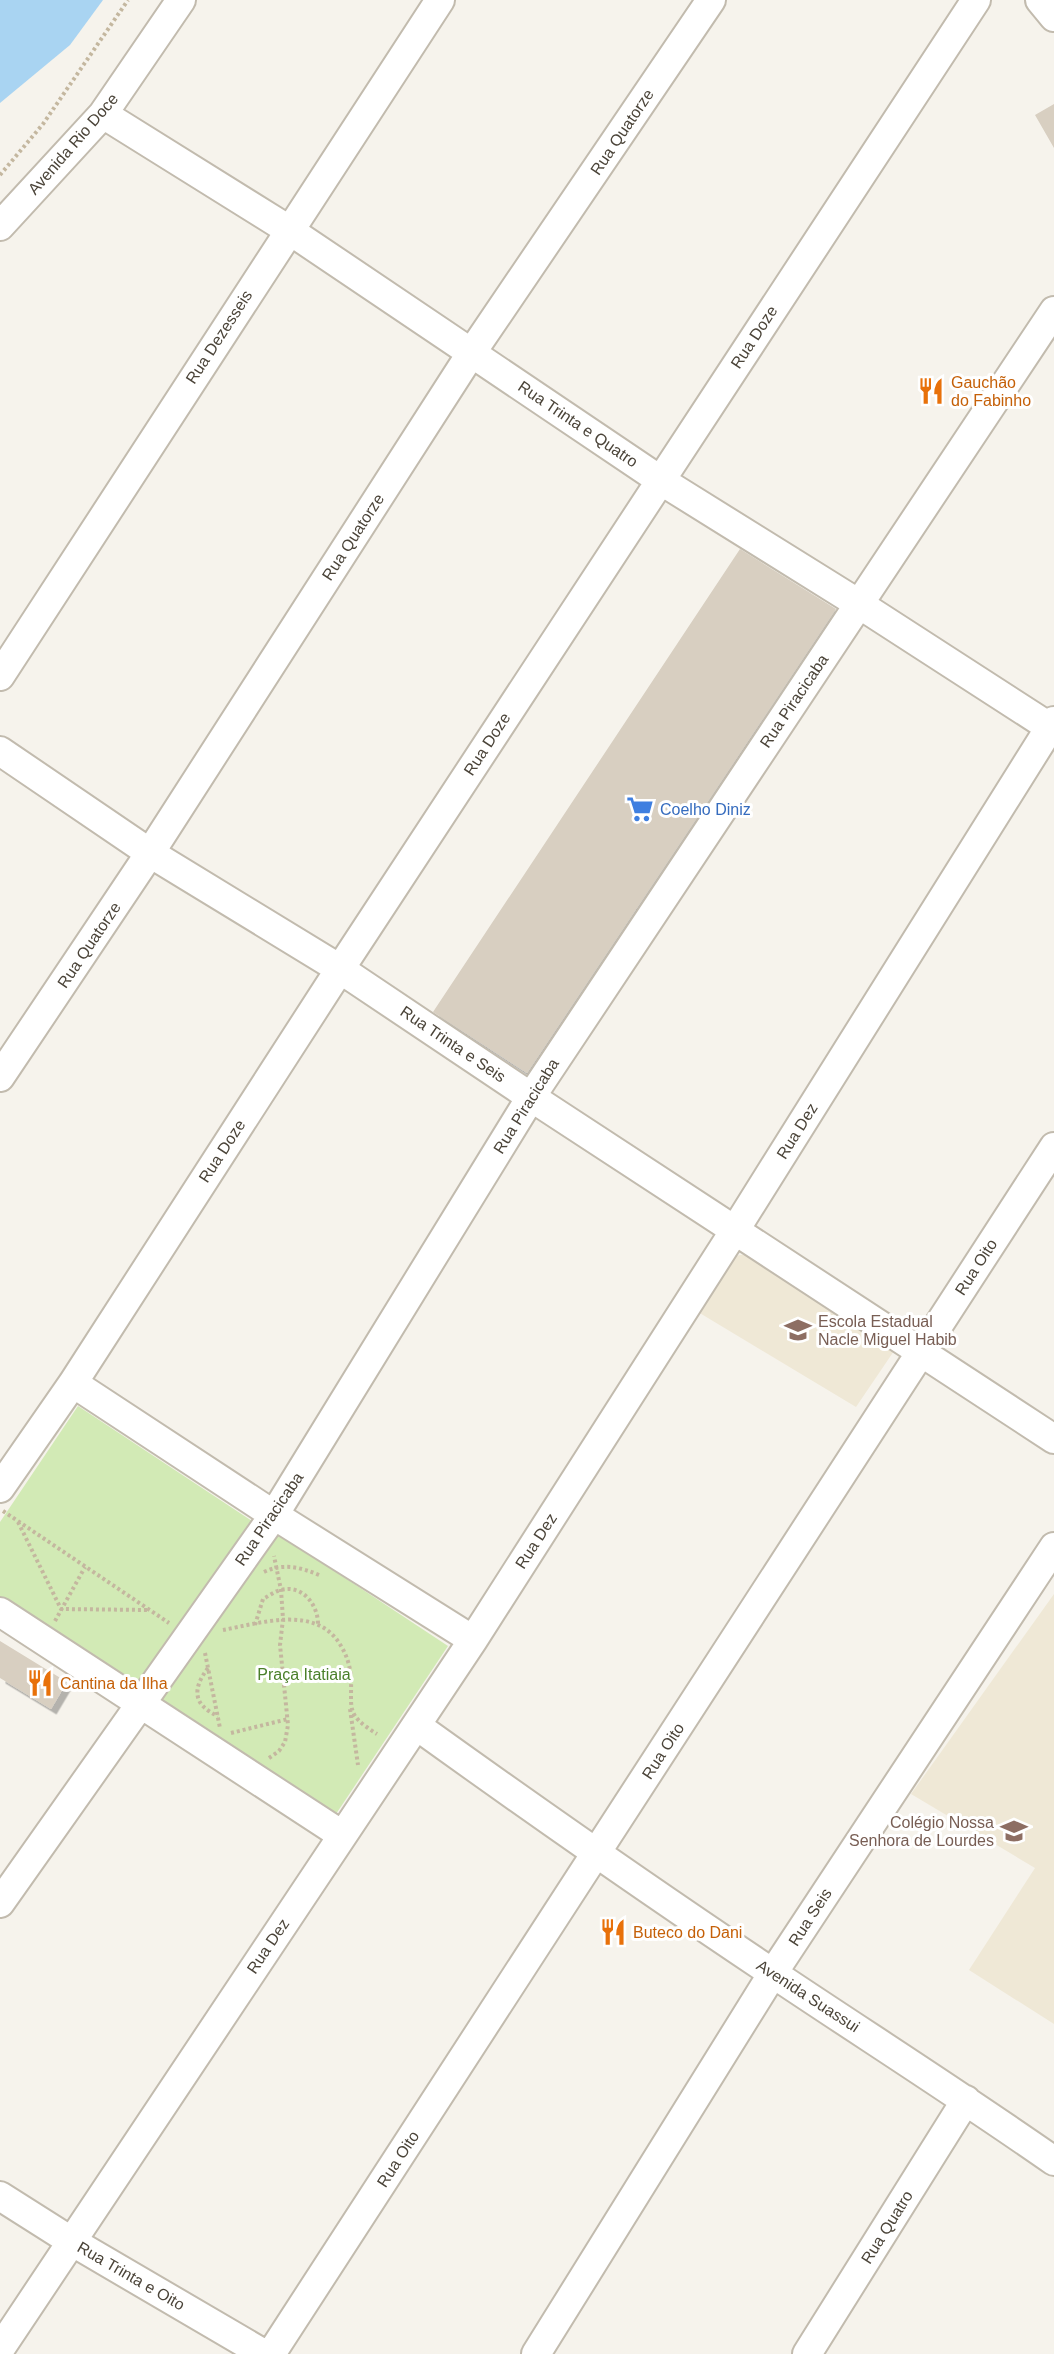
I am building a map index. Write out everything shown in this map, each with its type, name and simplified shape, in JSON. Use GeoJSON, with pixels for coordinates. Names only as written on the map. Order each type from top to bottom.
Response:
{"type":"FeatureCollection","features":[{"type":"Feature","properties":{"kind":"street","name":"Avenida Rio Doce"},"geometry":{"type":"LineString","coordinates":[[0,226],[103,114],[181,0]]}},
{"type":"Feature","properties":{"kind":"street","name":"Rua Dezesseis"},"geometry":{"type":"LineString","coordinates":[[0,676],[440,0]]}},
{"type":"Feature","properties":{"kind":"street","name":"Rua Quatorze"},"geometry":{"type":"LineString","coordinates":[[0,1077],[150,853],[472,352],[711,0]]}},
{"type":"Feature","properties":{"kind":"street","name":"Rua Doze"},"geometry":{"type":"LineString","coordinates":[[4,1473],[74,1383],[340,969],[976,0]]}},
{"type":"Feature","properties":{"kind":"street"},"geometry":{"type":"LineString","coordinates":[[1040,0],[1054,17]]}},
{"type":"Feature","properties":{"kind":"street","name":"Rua Trinta e Quatro"},"geometry":{"type":"LineString","coordinates":[[103,114],[289,230],[660,480],[1053,726]]}},
{"type":"Feature","properties":{"kind":"street","name":"Rua Piracicaba"},"geometry":{"type":"LineString","coordinates":[[0,1903],[141,1703],[202,1638],[274,1515],[531,1097],[1054,311]]}},
{"type":"Feature","properties":{"kind":"street","name":"Rua Dez"},"geometry":{"type":"LineString","coordinates":[[0,2349],[473,1640],[1053,726]]}},
{"type":"Feature","properties":{"kind":"street","name":"Rua Trinta e Seis"},"geometry":{"type":"LineString","coordinates":[[0,751],[150,853],[340,969],[531,1097],[1054,1439]]}},
{"type":"Feature","properties":{"kind":"street","name":"Rua Oito"},"geometry":{"type":"LineString","coordinates":[[271,2354],[1054,1147]]}},
{"type":"Feature","properties":{"kind":"street"},"geometry":{"type":"LineString","coordinates":[[74,1383],[274,1515],[473,1640]]}},
{"type":"Feature","properties":{"kind":"street","name":"Rua Seis"},"geometry":{"type":"LineString","coordinates":[[536,2354],[772,1973],[1054,1547]]}},
{"type":"Feature","properties":{"kind":"street"},"geometry":{"type":"LineString","coordinates":[[0,1612],[342,1834]]}},
{"type":"Feature","properties":{"kind":"street","name":"Avenida Suassui"},"geometry":{"type":"LineString","coordinates":[[417,1726],[597,1854],[1054,2161]]}},
{"type":"Feature","properties":{"kind":"street","name":"Rua Quatro"},"geometry":{"type":"LineString","coordinates":[[807,2354],[966,2100]]}},
{"type":"Feature","properties":{"kind":"street","name":"Rua Trinta e Oito"},"geometry":{"type":"LineString","coordinates":[[0,2196],[264,2354]]}},
{"type":"Feature","properties":{"kind":"path"},"geometry":{"type":"LineString","coordinates":[[0,175],[43,124],[128,0]]}},
{"type":"Feature","properties":{"kind":"path"},"geometry":{"type":"LineString","coordinates":[[0,1509],[150,1610],[202,1638],[283,1619],[306,1620],[336,1637],[349,1662],[350,1706],[358,1765]]}},
{"type":"Feature","properties":{"kind":"path"},"geometry":{"type":"LineString","coordinates":[[18,1521],[61,1610]]}},
{"type":"Feature","properties":{"kind":"path"},"geometry":{"type":"LineString","coordinates":[[263,1762],[279,1750],[285,1742],[288,1719],[280,1645],[283,1619],[274,1555]]}},
{"type":"Feature","properties":{"kind":"path"},"geometry":{"type":"LineString","coordinates":[[44,1640],[85,1567]]}},
{"type":"Feature","properties":{"kind":"path"},"geometry":{"type":"LineString","coordinates":[[261,1573],[276,1567],[305,1569],[319,1575]]}},
{"type":"Feature","properties":{"kind":"path"},"geometry":{"type":"LineString","coordinates":[[255,1624],[263,1599],[280,1590],[290,1590],[305,1595],[314,1604],[319,1615],[318,1626]]}},
{"type":"Feature","properties":{"kind":"path"},"geometry":{"type":"LineString","coordinates":[[61,1610],[150,1610]]}},
{"type":"Feature","properties":{"kind":"path"},"geometry":{"type":"LineString","coordinates":[[202,1638],[222,1735],[288,1719]]}},
{"type":"Feature","properties":{"kind":"path"},"geometry":{"type":"LineString","coordinates":[[208,1668],[199,1682],[198,1699],[201,1706],[218,1716]]}},
{"type":"Feature","properties":{"kind":"path"},"geometry":{"type":"LineString","coordinates":[[350,1706],[362,1724],[377,1734]]}},
{"type":"Feature","properties":{"kind":"shaded area","name":"Escola Estadual Nacle Miguel Habib"},"geometry":{"type":"Polygon","coordinates":[[[746,1254],[896,1348],[856,1407],[698,1312],[735,1256],[746,1254]]]}},
{"type":"Feature","properties":{"kind":"shaded area","name":"Colégio Nossa Senhora de Lourdes"},"geometry":{"type":"Polygon","coordinates":[[[1054,1594],[1054,2024],[969,1970],[1035,1868],[911,1794],[1054,1594]]]}},
{"type":"Feature","properties":{"kind":"green space"},"geometry":{"type":"Polygon","coordinates":[[[78,1406],[252,1521],[138,1692],[0,1601],[0,1522],[78,1406]]]}},
{"type":"Feature","properties":{"kind":"green space","name":"Praça Itatiaia"},"geometry":{"type":"Polygon","coordinates":[[[274,1531],[448,1646],[334,1817],[160,1702],[274,1531]]]}},
{"type":"Feature","properties":{"kind":"water"},"geometry":{"type":"Polygon","coordinates":[[[0,0],[103,0],[70,45],[0,103],[0,0]]]}},
{"type":"Feature","properties":{"kind":"building"},"geometry":{"type":"Polygon","coordinates":[[[1054,104],[1054,148],[1035,115],[1054,104]]]}},
{"type":"Feature","properties":{"kind":"building","name":"Coelho Diniz"},"geometry":{"type":"Polygon","coordinates":[[[740,549],[836,609],[527,1073],[433,1012],[740,549]]]}},
{"type":"Feature","properties":{"kind":"building"},"geometry":{"type":"Polygon","coordinates":[[[0,1641],[67,1682],[51,1709],[0,1678],[0,1641]]]}},
{"type":"Feature","properties":{"kind":"place","name":"Gauchão do Fabinho"},"geometry":{"type":"Point","coordinates":[931,391]}},
{"type":"Feature","properties":{"kind":"place","name":"Coelho Diniz"},"geometry":{"type":"Point","coordinates":[640,809]}},
{"type":"Feature","properties":{"kind":"place","name":"Escola Estadual Nacle Miguel Habib"},"geometry":{"type":"Point","coordinates":[798,1330]}},
{"type":"Feature","properties":{"kind":"place","name":"Cantina da Ilha"},"geometry":{"type":"Point","coordinates":[40,1683]}},
{"type":"Feature","properties":{"kind":"place","name":"Colégio Nossa Senhora de Lourdes"},"geometry":{"type":"Point","coordinates":[1014,1831]}},
{"type":"Feature","properties":{"kind":"place","name":"Buteco do Dani"},"geometry":{"type":"Point","coordinates":[613,1932]}}]}
